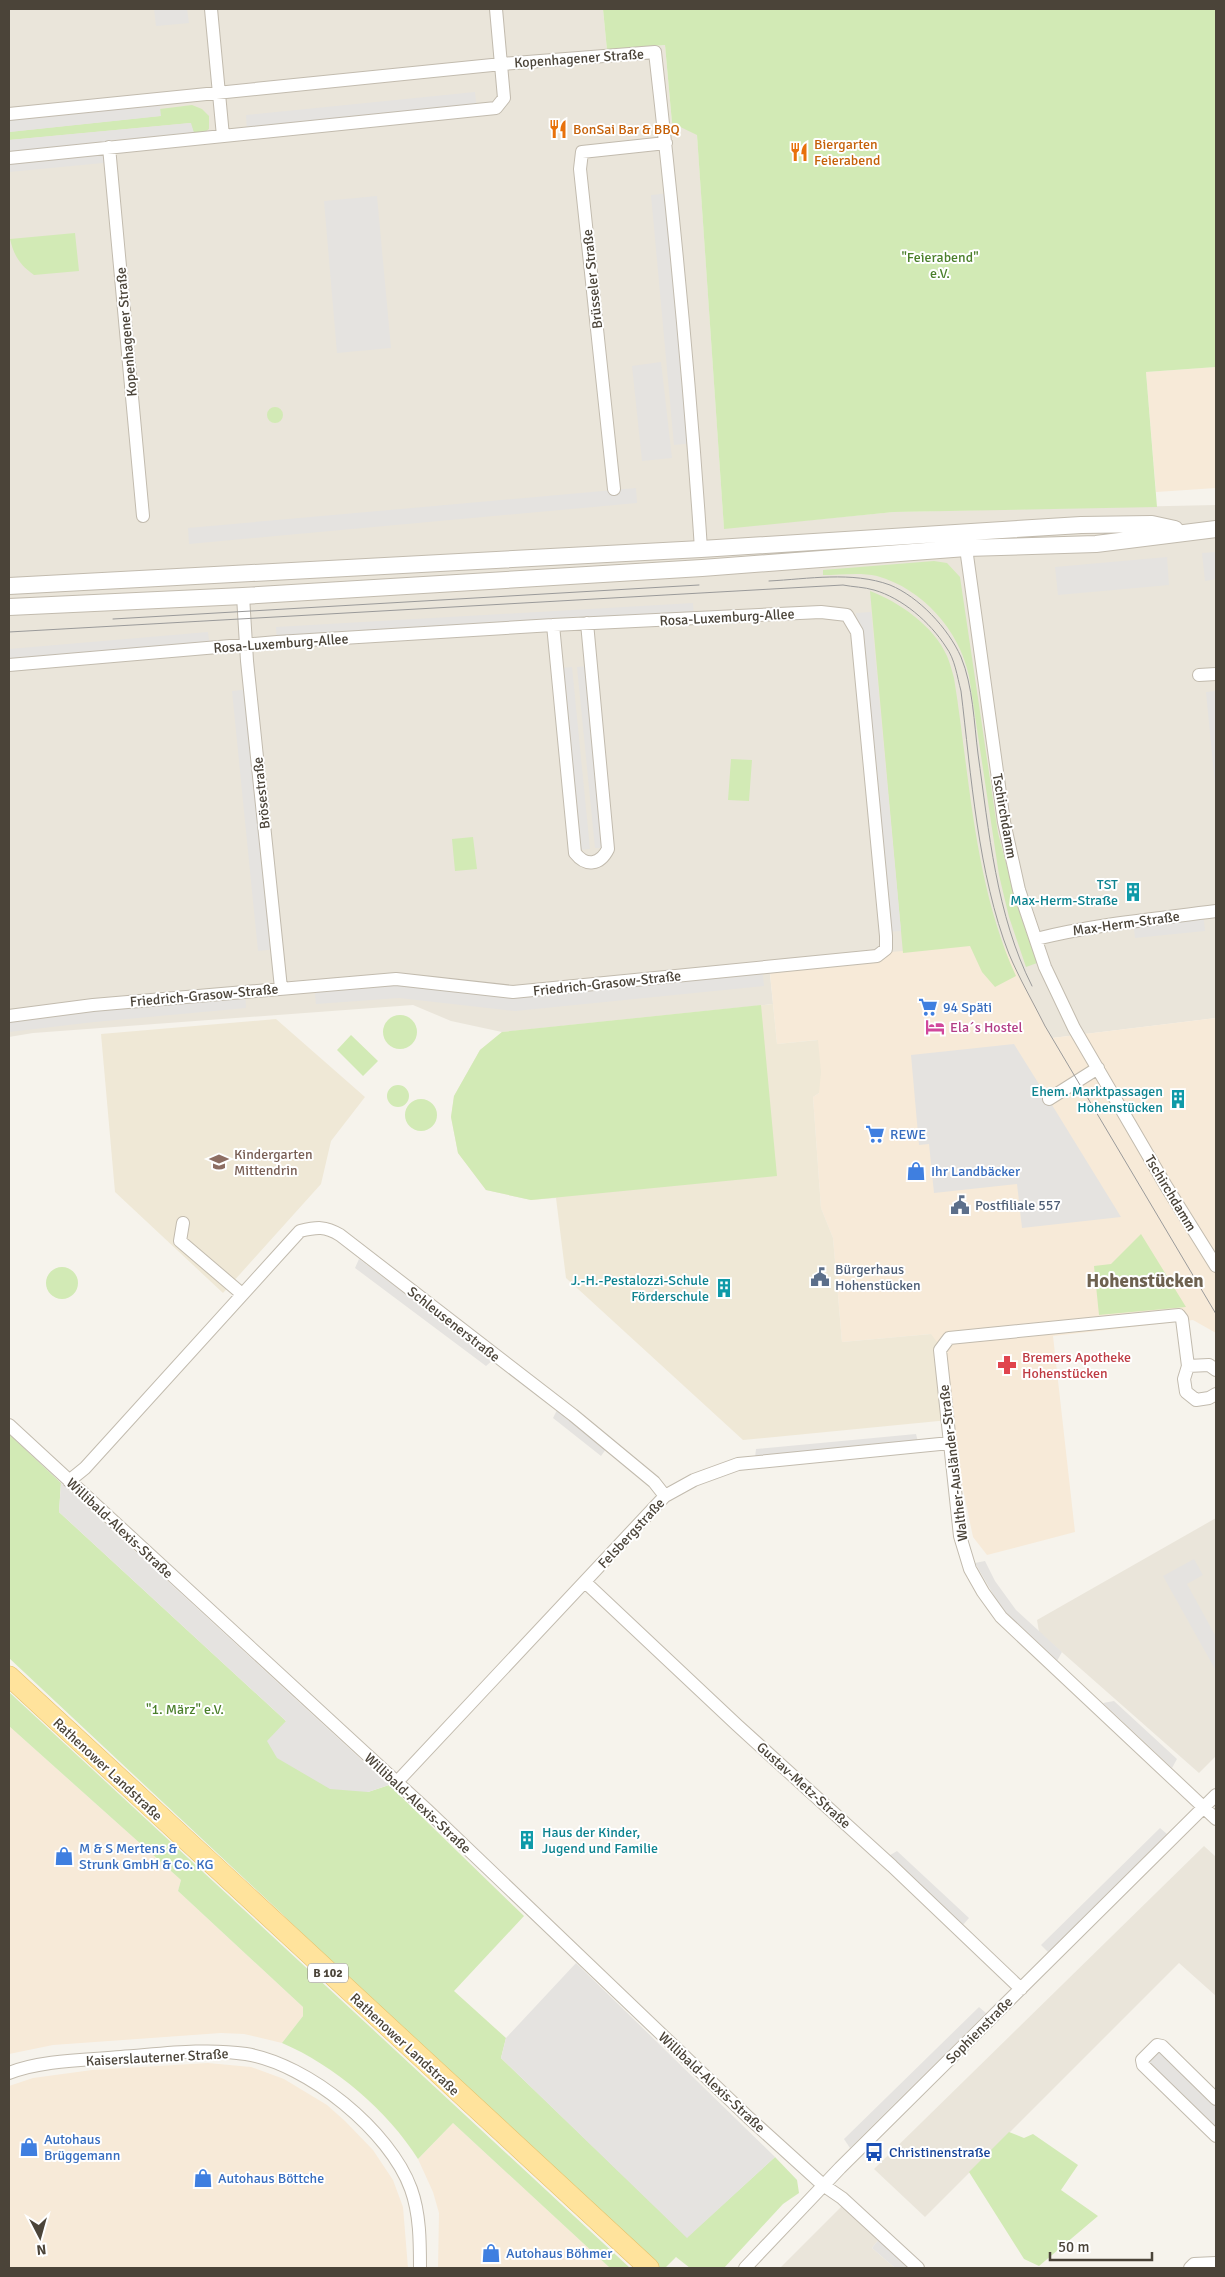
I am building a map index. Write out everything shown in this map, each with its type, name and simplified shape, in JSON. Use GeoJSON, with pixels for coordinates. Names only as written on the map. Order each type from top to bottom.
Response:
{"type":"FeatureCollection","features":[{"type":"Feature","properties":{"kind":"main road","name":"Rathenower Landstraße"},"geometry":{"type":"LineString","coordinates":[[9,1676],[649,2268]]}},
{"type":"Feature","properties":{"kind":"street"},"geometry":{"type":"LineString","coordinates":[[211,9],[224,136]]}},
{"type":"Feature","properties":{"kind":"street"},"geometry":{"type":"LineString","coordinates":[[496,9],[502,64]]}},
{"type":"Feature","properties":{"kind":"street","name":"Kopenhagener Straße"},"geometry":{"type":"LineString","coordinates":[[9,114],[502,64],[655,52],[666,143]]}},
{"type":"Feature","properties":{"kind":"street","name":"Kopenhagener Straße"},"geometry":{"type":"LineString","coordinates":[[9,158],[496,108],[504,98],[502,64]]}},
{"type":"Feature","properties":{"kind":"street"},"geometry":{"type":"LineString","coordinates":[[666,143],[694,443],[702,568]]}},
{"type":"Feature","properties":{"kind":"street","name":"Brüsseler Straße"},"geometry":{"type":"LineString","coordinates":[[614,489],[580,169],[582,152],[666,143]]}},
{"type":"Feature","properties":{"kind":"street","name":"Kopenhagener Straße"},"geometry":{"type":"LineString","coordinates":[[109,147],[144,516]]}},
{"type":"Feature","properties":{"kind":"street"},"geometry":{"type":"LineString","coordinates":[[9,607],[243,596],[702,568],[965,540],[1082,525],[1152,524],[1171,527],[1182,532],[1216,529]]}},
{"type":"Feature","properties":{"kind":"street"},"geometry":{"type":"LineString","coordinates":[[9,586],[701,549],[965,540]]}},
{"type":"Feature","properties":{"kind":"street","name":"Tschirchdamm"},"geometry":{"type":"LineString","coordinates":[[965,540],[1004,822],[1019,890],[1045,967],[1074,1028],[1166,1186],[1216,1266]]}},
{"type":"Feature","properties":{"kind":"street"},"geometry":{"type":"LineString","coordinates":[[241,573],[243,596]]}},
{"type":"Feature","properties":{"kind":"street","name":"Brösestraße"},"geometry":{"type":"LineString","coordinates":[[243,596],[246,645],[281,988]]}},
{"type":"Feature","properties":{"kind":"street","name":"Rosa-Luxemburg-Allee"},"geometry":{"type":"LineString","coordinates":[[9,665],[246,645],[587,623],[821,612],[847,615],[858,632]]}},
{"type":"Feature","properties":{"kind":"street"},"geometry":{"type":"LineString","coordinates":[[553,625],[575,853],[581,860],[593,864],[603,859],[608,849],[587,623]]}},
{"type":"Feature","properties":{"kind":"street","name":"Friedrich-Grasow-Straße"},"geometry":{"type":"LineString","coordinates":[[9,1016],[93,1005],[396,979],[513,992],[876,956],[886,949],[886,936],[858,632]]}},
{"type":"Feature","properties":{"kind":"street"},"geometry":{"type":"LineString","coordinates":[[1199,675],[1216,674]]}},
{"type":"Feature","properties":{"kind":"street","name":"Max-Herm-Straße"},"geometry":{"type":"LineString","coordinates":[[1036,938],[1114,923],[1216,911]]}},
{"type":"Feature","properties":{"kind":"street"},"geometry":{"type":"LineString","coordinates":[[1049,1100],[1098,1068]]}},
{"type":"Feature","properties":{"kind":"street"},"geometry":{"type":"LineString","coordinates":[[183,1223],[180,1241],[242,1294]]}},
{"type":"Feature","properties":{"kind":"street","name":"Schleusenerstraße"},"geometry":{"type":"LineString","coordinates":[[69,1481],[85,1468],[300,1231],[316,1227],[328,1228],[348,1241],[573,1415],[654,1482],[665,1496]]}},
{"type":"Feature","properties":{"kind":"street","name":"Walther-Ausländer-Straße"},"geometry":{"type":"LineString","coordinates":[[1216,1394],[1210,1398],[1196,1400],[1186,1392],[1184,1379],[1188,1366],[1182,1319],[1179,1315],[949,1338],[940,1350],[960,1536],[970,1569],[982,1592],[1001,1617],[1026,1642],[1216,1819]]}},
{"type":"Feature","properties":{"kind":"street"},"geometry":{"type":"LineString","coordinates":[[1188,1366],[1209,1365],[1216,1370]]}},
{"type":"Feature","properties":{"kind":"street","name":"Willibald-Alexis-Straße"},"geometry":{"type":"LineString","coordinates":[[9,1425],[427,1810],[749,2118],[823,2185]]}},
{"type":"Feature","properties":{"kind":"street","name":"Felsbergstraße"},"geometry":{"type":"LineString","coordinates":[[396,1783],[665,1496],[694,1480],[738,1464],[950,1443]]}},
{"type":"Feature","properties":{"kind":"street","name":"Gustav-Metz-Straße"},"geometry":{"type":"LineString","coordinates":[[585,1582],[737,1725],[892,1866],[1021,1989]]}},
{"type":"Feature","properties":{"kind":"street","name":"Sophienstraße"},"geometry":{"type":"LineString","coordinates":[[745,2268],[823,2185],[1216,1795]]}},
{"type":"Feature","properties":{"kind":"street"},"geometry":{"type":"LineString","coordinates":[[1216,2099],[1162,2046],[1157,2045],[1142,2060],[1143,2065],[1216,2136]]}},
{"type":"Feature","properties":{"kind":"street","name":"Kaiserslauterner Straße"},"geometry":{"type":"LineString","coordinates":[[9,2073],[53,2064],[202,2052],[247,2054],[284,2065],[303,2075],[346,2107],[359,2118],[394,2156],[412,2190],[416,2209],[420,2268]]}},
{"type":"Feature","properties":{"kind":"street"},"geometry":{"type":"LineString","coordinates":[[823,2185],[842,2198],[918,2268]]}},
{"type":"Feature","properties":{"kind":"street"},"geometry":{"type":"LineString","coordinates":[[1190,2268],[1194,2264],[1216,2263]]}},
{"type":"Feature","properties":{"kind":"shaded area"},"geometry":{"type":"Polygon","coordinates":[[[9,9],[603,9],[607,50],[665,45],[672,123],[697,134],[724,528],[894,512],[1216,505],[1216,1018],[1052,1038],[769,964],[773,1004],[502,1032],[451,1021],[413,1005],[33,1033],[9,1037],[9,9]]]}},
{"type":"Feature","properties":{"kind":"shaded area"},"geometry":{"type":"Polygon","coordinates":[[[154,9],[187,9],[189,23],[156,26],[154,9]]]}},
{"type":"Feature","properties":{"kind":"shaded area"},"geometry":{"type":"Polygon","coordinates":[[[475,92],[477,110],[247,133],[246,115],[475,92]]]}},
{"type":"Feature","properties":{"kind":"shaded area"},"geometry":{"type":"Polygon","coordinates":[[[159,99],[161,116],[9,132],[9,114],[159,99]]]}},
{"type":"Feature","properties":{"kind":"shaded area"},"geometry":{"type":"Polygon","coordinates":[[[191,123],[194,133],[111,140],[113,162],[9,172],[9,140],[191,123]]]}},
{"type":"Feature","properties":{"kind":"shaded area"},"geometry":{"type":"Polygon","coordinates":[[[670,193],[694,443],[674,445],[651,195],[670,193]]]}},
{"type":"Feature","properties":{"kind":"shaded area"},"geometry":{"type":"Polygon","coordinates":[[[377,196],[391,348],[337,353],[324,201],[377,196]]]}},
{"type":"Feature","properties":{"kind":"shaded area"},"geometry":{"type":"Polygon","coordinates":[[[661,362],[672,458],[642,461],[632,366],[661,362]]]}},
{"type":"Feature","properties":{"kind":"shaded area"},"geometry":{"type":"Polygon","coordinates":[[[1216,367],[1216,488],[1156,492],[1146,372],[1216,367]]]}},
{"type":"Feature","properties":{"kind":"shaded area"},"geometry":{"type":"Polygon","coordinates":[[[636,488],[637,503],[189,544],[188,528],[636,488]]]}},
{"type":"Feature","properties":{"kind":"shaded area"},"geometry":{"type":"Polygon","coordinates":[[[1216,552],[1216,579],[1205,581],[1202,553],[1216,552]]]}},
{"type":"Feature","properties":{"kind":"shaded area"},"geometry":{"type":"Polygon","coordinates":[[[1167,557],[1169,585],[1058,595],[1055,567],[1167,557]]]}},
{"type":"Feature","properties":{"kind":"shaded area"},"geometry":{"type":"Polygon","coordinates":[[[693,603],[694,618],[277,642],[276,627],[693,603]]]}},
{"type":"Feature","properties":{"kind":"shaded area"},"geometry":{"type":"Polygon","coordinates":[[[871,612],[901,931],[886,932],[856,613],[871,612]]]}},
{"type":"Feature","properties":{"kind":"shaded area"},"geometry":{"type":"Polygon","coordinates":[[[208,632],[210,648],[9,665],[9,649],[208,632]]]}},
{"type":"Feature","properties":{"kind":"shaded area"},"geometry":{"type":"Polygon","coordinates":[[[586,666],[604,848],[595,848],[577,667],[586,666]]]}},
{"type":"Feature","properties":{"kind":"shaded area"},"geometry":{"type":"Polygon","coordinates":[[[572,667],[590,849],[580,850],[562,668],[572,667]]]}},
{"type":"Feature","properties":{"kind":"shaded area"},"geometry":{"type":"Polygon","coordinates":[[[250,689],[277,949],[258,951],[232,691],[250,689]]]}},
{"type":"Feature","properties":{"kind":"shaded area"},"geometry":{"type":"Polygon","coordinates":[[[1216,691],[1216,795],[1206,692],[1216,691]]]}},
{"type":"Feature","properties":{"kind":"shaded area"},"geometry":{"type":"Polygon","coordinates":[[[1203,912],[1205,931],[1135,938],[1133,920],[1203,912]]]}},
{"type":"Feature","properties":{"kind":"shaded area"},"geometry":{"type":"Polygon","coordinates":[[[1002,942],[1052,1038],[1216,1018],[1216,1333],[1193,1320],[1053,1336],[1075,1532],[987,1555],[973,1537],[931,1334],[842,1342],[833,1238],[821,1208],[813,1097],[819,1093],[817,1040],[777,1044],[769,963],[1002,942]]]}},
{"type":"Feature","properties":{"kind":"shaded area"},"geometry":{"type":"Polygon","coordinates":[[[762,968],[764,986],[515,1011],[399,998],[316,1004],[314,987],[396,979],[513,992],[762,968]]]}},
{"type":"Feature","properties":{"kind":"shaded area"},"geometry":{"type":"Polygon","coordinates":[[[245,991],[246,1008],[9,1032],[9,1016],[245,991]]]}},
{"type":"Feature","properties":{"kind":"shaded area"},"geometry":{"type":"Polygon","coordinates":[[[773,1004],[777,1044],[818,1040],[821,1072],[819,1093],[813,1097],[821,1208],[833,1238],[842,1342],[931,1334],[940,1346],[949,1420],[743,1440],[566,1278],[556,1198],[531,1200],[486,1190],[458,1153],[451,1117],[454,1096],[480,1050],[502,1032],[773,1004]]]}},
{"type":"Feature","properties":{"kind":"shaded area","name":"Kindergarten Mittendrin"},"geometry":{"type":"Polygon","coordinates":[[[276,1019],[365,1097],[331,1141],[321,1184],[223,1293],[115,1192],[101,1034],[276,1019]]]}},
{"type":"Feature","properties":{"kind":"shaded area"},"geometry":{"type":"Polygon","coordinates":[[[1014,1044],[1121,1217],[1022,1228],[1017,1184],[934,1193],[929,1144],[919,1145],[911,1055],[1014,1044]]]}},
{"type":"Feature","properties":{"kind":"shaded area"},"geometry":{"type":"Polygon","coordinates":[[[359,1259],[493,1360],[486,1366],[355,1268],[359,1259]]]}},
{"type":"Feature","properties":{"kind":"shaded area"},"geometry":{"type":"Polygon","coordinates":[[[557,1410],[606,1449],[601,1456],[553,1418],[557,1410]]]}},
{"type":"Feature","properties":{"kind":"shaded area"},"geometry":{"type":"Polygon","coordinates":[[[916,1434],[918,1442],[755,1458],[756,1449],[916,1434]]]}},
{"type":"Feature","properties":{"kind":"shaded area"},"geometry":{"type":"Polygon","coordinates":[[[61,1483],[389,1785],[368,1792],[330,1789],[277,1758],[267,1741],[286,1721],[59,1512],[61,1483]]]}},
{"type":"Feature","properties":{"kind":"shaded area"},"geometry":{"type":"Polygon","coordinates":[[[1216,1518],[1216,1756],[1199,1773],[1039,1632],[1037,1620],[1216,1518]]]}},
{"type":"Feature","properties":{"kind":"shaded area"},"geometry":{"type":"Polygon","coordinates":[[[1194,1559],[1203,1575],[1187,1584],[1216,1637],[1216,1671],[1163,1576],[1194,1559]]]}},
{"type":"Feature","properties":{"kind":"shaded area"},"geometry":{"type":"Polygon","coordinates":[[[985,1561],[995,1581],[1016,1610],[1062,1652],[1057,1661],[1009,1617],[997,1601],[975,1563],[985,1561]]]}},
{"type":"Feature","properties":{"kind":"shaded area"},"geometry":{"type":"Polygon","coordinates":[[[1114,1701],[1177,1759],[1172,1768],[1103,1703],[1114,1701]]]}},
{"type":"Feature","properties":{"kind":"shaded area"},"geometry":{"type":"Polygon","coordinates":[[[9,1726],[181,1880],[178,1891],[303,2007],[303,2016],[282,2043],[244,2034],[221,2033],[53,2045],[9,2054],[9,1726]]]}},
{"type":"Feature","properties":{"kind":"shaded area"},"geometry":{"type":"Polygon","coordinates":[[[1160,1828],[1167,1834],[1048,1952],[1041,1945],[1160,1828]]]}},
{"type":"Feature","properties":{"kind":"shaded area"},"geometry":{"type":"Polygon","coordinates":[[[1204,1846],[1216,1857],[1216,1996],[1179,1963],[925,2217],[874,2169],[1204,1846]]]}},
{"type":"Feature","properties":{"kind":"shaded area"},"geometry":{"type":"Polygon","coordinates":[[[897,1851],[969,1918],[962,1926],[887,1857],[897,1851]]]}},
{"type":"Feature","properties":{"kind":"shaded area"},"geometry":{"type":"Polygon","coordinates":[[[576,1963],[775,2157],[687,2238],[501,2058],[506,2038],[576,1963]]]}},
{"type":"Feature","properties":{"kind":"shaded area"},"geometry":{"type":"Polygon","coordinates":[[[979,2007],[986,2013],[850,2148],[844,2139],[979,2007]]]}},
{"type":"Feature","properties":{"kind":"shaded area"},"geometry":{"type":"Polygon","coordinates":[[[1162,2046],[1216,2099],[1216,2136],[1143,2065],[1162,2046]]]}},
{"type":"Feature","properties":{"kind":"shaded area"},"geometry":{"type":"Polygon","coordinates":[[[208,2063],[251,2067],[284,2079],[327,2105],[345,2121],[373,2150],[393,2180],[403,2207],[408,2268],[9,2268],[9,2086],[33,2078],[92,2070],[208,2063]]]}},
{"type":"Feature","properties":{"kind":"shaded area"},"geometry":{"type":"Polygon","coordinates":[[[453,2123],[610,2268],[438,2268],[439,2213],[433,2192],[418,2159],[453,2123]]]}},
{"type":"Feature","properties":{"kind":"shaded area"},"geometry":{"type":"Polygon","coordinates":[[[842,2206],[879,2239],[872,2248],[895,2268],[780,2268],[842,2206]]]}},
{"type":"Feature","properties":{"kind":"shaded area"},"geometry":{"type":"Polygon","coordinates":[[[879,2239],[911,2268],[895,2268],[872,2248],[879,2239]]]}},
{"type":"Feature","properties":{"kind":"green space","name":"\"Feierabend\" e.V."},"geometry":{"type":"Polygon","coordinates":[[[603,9],[1216,9],[1216,367],[1146,372],[1157,507],[894,512],[724,529],[697,135],[672,123],[665,45],[607,50],[603,9]]]}},
{"type":"Feature","properties":{"kind":"green space"},"geometry":{"type":"Polygon","coordinates":[[[192,105],[202,109],[209,116],[209,129],[205,132],[194,133],[190,123],[9,140],[9,132],[160,116],[160,109],[192,105]]]}},
{"type":"Feature","properties":{"kind":"green space"},"geometry":{"type":"Polygon","coordinates":[[[75,233],[79,271],[34,275],[18,260],[10,239],[75,233]]]}},
{"type":"Feature","properties":{"kind":"green space"},"geometry":{"type":"Polygon","coordinates":[[[275,407],[283,415],[275,423],[267,415],[275,407]]]}},
{"type":"Feature","properties":{"kind":"green space"},"geometry":{"type":"Polygon","coordinates":[[[934,561],[947,563],[960,577],[998,833],[1018,908],[1037,963],[1026,967],[1009,917],[999,875],[969,676],[957,643],[948,628],[924,601],[894,582],[870,575],[823,575],[823,570],[934,561]]]}},
{"type":"Feature","properties":{"kind":"green space"},"geometry":{"type":"Polygon","coordinates":[[[870,591],[904,608],[925,625],[941,645],[950,664],[954,678],[982,868],[1002,941],[1016,976],[995,987],[982,972],[970,946],[903,953],[870,591]]]}},
{"type":"Feature","properties":{"kind":"green space"},"geometry":{"type":"Polygon","coordinates":[[[731,759],[752,760],[749,801],[728,800],[731,759]]]}},
{"type":"Feature","properties":{"kind":"green space"},"geometry":{"type":"Polygon","coordinates":[[[473,837],[477,869],[455,871],[452,839],[473,837]]]}},
{"type":"Feature","properties":{"kind":"green space"},"geometry":{"type":"Polygon","coordinates":[[[761,1005],[777,1176],[531,1200],[486,1190],[458,1153],[451,1117],[454,1096],[480,1050],[502,1032],[761,1005]]]}},
{"type":"Feature","properties":{"kind":"green space"},"geometry":{"type":"Polygon","coordinates":[[[400,1015],[407,1016],[412,1020],[416,1025],[416,1039],[412,1044],[407,1048],[400,1049],[393,1048],[388,1044],[384,1039],[383,1032],[384,1025],[388,1020],[393,1016],[400,1015]]]}},
{"type":"Feature","properties":{"kind":"green space"},"geometry":{"type":"Polygon","coordinates":[[[351,1035],[378,1061],[363,1076],[337,1050],[351,1035]]]}},
{"type":"Feature","properties":{"kind":"green space"},"geometry":{"type":"Polygon","coordinates":[[[398,1085],[406,1088],[409,1096],[406,1104],[398,1107],[390,1104],[387,1096],[390,1088],[398,1085]]]}},
{"type":"Feature","properties":{"kind":"green space"},"geometry":{"type":"Polygon","coordinates":[[[421,1099],[427,1100],[432,1104],[436,1109],[436,1121],[432,1126],[427,1130],[421,1131],[415,1130],[410,1126],[406,1121],[405,1115],[406,1109],[410,1104],[415,1100],[421,1099]]]}},
{"type":"Feature","properties":{"kind":"green space"},"geometry":{"type":"Polygon","coordinates":[[[1141,1234],[1186,1307],[1099,1315],[1094,1266],[1111,1264],[1141,1234]]]}},
{"type":"Feature","properties":{"kind":"green space"},"geometry":{"type":"Polygon","coordinates":[[[62,1267],[68,1268],[73,1272],[77,1277],[77,1289],[73,1294],[68,1298],[62,1299],[56,1298],[51,1294],[47,1289],[46,1283],[47,1277],[51,1272],[56,1268],[62,1267]]]}},
{"type":"Feature","properties":{"kind":"green space","name":"\"1. März\" e.V."},"geometry":{"type":"Polygon","coordinates":[[[9,1434],[61,1483],[59,1512],[286,1721],[368,1792],[389,1785],[524,1916],[454,1991],[506,2038],[501,2058],[687,2237],[775,2157],[797,2180],[799,2193],[783,2204],[724,2268],[690,2268],[676,2257],[665,2268],[659,2268],[468,2094],[278,1910],[9,1658],[9,1434]]]}},
{"type":"Feature","properties":{"kind":"green space"},"geometry":{"type":"Polygon","coordinates":[[[9,1692],[630,2268],[610,2268],[453,2123],[418,2159],[391,2124],[358,2091],[302,2052],[282,2043],[303,2016],[303,2007],[178,1891],[181,1880],[9,1726],[9,1692]]]}},
{"type":"Feature","properties":{"kind":"green space"},"geometry":{"type":"Polygon","coordinates":[[[1009,2132],[1024,2138],[1033,2134],[1078,2165],[1061,2190],[1098,2216],[1039,2266],[1024,2259],[969,2172],[1009,2132]]]}},
{"type":"Feature","properties":{"kind":"tram line"},"geometry":{"type":"LineString","coordinates":[[769,581],[845,577],[861,578],[890,585],[901,590],[922,605],[948,635],[961,657],[968,680],[990,843],[1002,902],[1010,931],[1032,986]]}},
{"type":"Feature","properties":{"kind":"tram line"},"geometry":{"type":"LineString","coordinates":[[113,619],[699,585]]}},
{"type":"Feature","properties":{"kind":"tram line"},"geometry":{"type":"LineString","coordinates":[[9,632],[843,585],[874,590],[895,599],[924,620],[939,638],[954,662],[961,691],[972,790],[983,858],[998,923],[1013,963],[1045,1026],[1216,1314]]}},
{"type":"Feature","properties":{"kind":"place","name":"BonSai Bar & BBQ"},"geometry":{"type":"Point","coordinates":[558,129]}},
{"type":"Feature","properties":{"kind":"place","name":"Biergarten Feierabend"},"geometry":{"type":"Point","coordinates":[799,152]}},
{"type":"Feature","properties":{"kind":"place","name":"TST Max-Herm-Straße"},"geometry":{"type":"Point","coordinates":[1133,892]}},
{"type":"Feature","properties":{"kind":"place","name":"94 Späti"},"geometry":{"type":"Point","coordinates":[928,1007]}},
{"type":"Feature","properties":{"kind":"place","name":"Ela´s Hostel"},"geometry":{"type":"Point","coordinates":[935,1027]}},
{"type":"Feature","properties":{"kind":"place","name":"Ehem. Marktpassagen Hohenstücken"},"geometry":{"type":"Point","coordinates":[1178,1099]}},
{"type":"Feature","properties":{"kind":"place","name":"REWE"},"geometry":{"type":"Point","coordinates":[875,1134]}},
{"type":"Feature","properties":{"kind":"place","name":"Kindergarten Mittendrin"},"geometry":{"type":"Point","coordinates":[219,1162]}},
{"type":"Feature","properties":{"kind":"place","name":"Ihr Landbäcker"},"geometry":{"type":"Point","coordinates":[916,1171]}},
{"type":"Feature","properties":{"kind":"place","name":"Postfiliale 557"},"geometry":{"type":"Point","coordinates":[960,1205]}},
{"type":"Feature","properties":{"kind":"place","name":"Bürgerhaus Hohenstücken"},"geometry":{"type":"Point","coordinates":[820,1277]}},
{"type":"Feature","properties":{"kind":"place","name":"J.-H.-Pestalozzi-Schule Förderschule"},"geometry":{"type":"Point","coordinates":[724,1288]}},
{"type":"Feature","properties":{"kind":"place","name":"Bremers Apotheke Hohenstücken"},"geometry":{"type":"Point","coordinates":[1007,1365]}},
{"type":"Feature","properties":{"kind":"place","name":"Haus der Kinder, Jugend und Familie"},"geometry":{"type":"Point","coordinates":[527,1840]}},
{"type":"Feature","properties":{"kind":"place","name":"M & S Mertens & Strunk GmbH & Co. KG"},"geometry":{"type":"Point","coordinates":[64,1856]}},
{"type":"Feature","properties":{"kind":"place","name":"Autohaus Brüggemann"},"geometry":{"type":"Point","coordinates":[29,2147]}},
{"type":"Feature","properties":{"kind":"place","name":"Christinenstraße"},"geometry":{"type":"Point","coordinates":[874,2152]}},
{"type":"Feature","properties":{"kind":"place","name":"Autohaus Böttche"},"geometry":{"type":"Point","coordinates":[203,2178]}},
{"type":"Feature","properties":{"kind":"place","name":"Autohaus Böhmer"},"geometry":{"type":"Point","coordinates":[491,2253]}},
{"type":"Feature","properties":{"kind":"district","name":"Hohenstücken"},"geometry":{"type":"Point","coordinates":[1145,1280]}}]}
